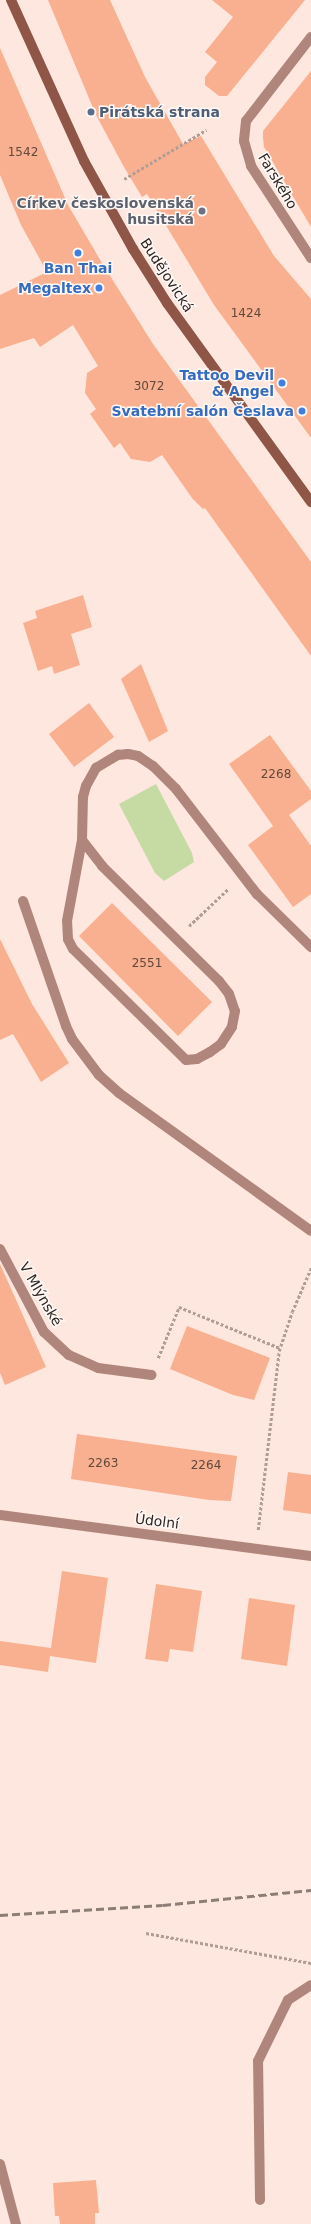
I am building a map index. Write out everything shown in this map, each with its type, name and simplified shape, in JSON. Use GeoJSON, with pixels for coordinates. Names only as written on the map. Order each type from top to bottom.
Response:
{"type":"FeatureCollection","features":[{"type":"Feature","properties":{"kind":"main road","name":"Budějovická"},"geometry":{"type":"LineString","coordinates":[[11,0],[84,161],[133,249],[167,303],[311,502]]}},
{"type":"Feature","properties":{"kind":"street","name":"Farského"},"geometry":{"type":"LineString","coordinates":[[311,37],[246,121],[244,141],[251,166],[311,258]]}},
{"type":"Feature","properties":{"kind":"street"},"geometry":{"type":"LineString","coordinates":[[82,840],[102,866],[219,980],[229,994],[235,1012],[232,1027],[221,1044],[197,1059],[186,1060],[179,1055],[73,949],[68,939],[68,921],[82,840],[83,798],[91,776],[96,768],[118,755],[138,756],[176,789],[257,894],[311,947]]}},
{"type":"Feature","properties":{"kind":"street"},"geometry":{"type":"LineString","coordinates":[[23,901],[66,1026],[72,1039],[99,1075],[119,1093],[311,1231]]}},
{"type":"Feature","properties":{"kind":"street","name":"V Mlýnské"},"geometry":{"type":"LineString","coordinates":[[0,1250],[44,1332],[69,1355],[98,1368],[152,1375]]}},
{"type":"Feature","properties":{"kind":"street","name":"Údolní"},"geometry":{"type":"LineString","coordinates":[[0,1515],[311,1556]]}},
{"type":"Feature","properties":{"kind":"street"},"geometry":{"type":"LineString","coordinates":[[260,2200],[258,2060],[288,2000],[311,1985]]}},
{"type":"Feature","properties":{"kind":"street"},"geometry":{"type":"LineString","coordinates":[[0,2164],[16,2224]]}},
{"type":"Feature","properties":{"kind":"path"},"geometry":{"type":"LineString","coordinates":[[124,179],[206,130]]}},
{"type":"Feature","properties":{"kind":"path"},"geometry":{"type":"LineString","coordinates":[[176,939],[243,875]]}},
{"type":"Feature","properties":{"kind":"path"},"geometry":{"type":"LineString","coordinates":[[258,1530],[280,1348],[292,1312],[311,1268]]}},
{"type":"Feature","properties":{"kind":"path"},"geometry":{"type":"LineString","coordinates":[[152,1375],[179,1307],[280,1348]]}},
{"type":"Feature","properties":{"kind":"path"},"geometry":{"type":"LineString","coordinates":[[146,1933],[311,1963]]}},
{"type":"Feature","properties":{"kind":"green space"},"geometry":{"type":"Polygon","coordinates":[[[156,784],[192,853],[194,862],[164,881],[155,873],[119,804],[156,784]]]}},
{"type":"Feature","properties":{"kind":"building"},"geometry":{"type":"Polygon","coordinates":[[[48,0],[110,0],[145,77],[183,144],[201,136],[274,256],[311,299],[311,438],[214,305],[147,194],[142,197],[96,115],[48,0]]]}},
{"type":"Feature","properties":{"kind":"building"},"geometry":{"type":"Polygon","coordinates":[[[212,0],[305,0],[227,96],[219,96],[205,85],[205,77],[217,62],[205,52],[233,17],[212,0]]]}},
{"type":"Feature","properties":{"kind":"building"},"geometry":{"type":"Polygon","coordinates":[[[0,48],[68,205],[102,263],[153,344],[311,562],[311,656],[205,508],[203,509],[192,498],[162,455],[150,462],[131,459],[120,443],[114,448],[90,414],[96,409],[85,393],[87,373],[98,366],[73,325],[40,347],[34,338],[0,349],[0,295],[47,272],[21,225],[0,175],[0,48]]]}},
{"type":"Feature","properties":{"kind":"building"},"geometry":{"type":"Polygon","coordinates":[[[311,71],[311,227],[264,147],[263,131],[311,71]]]}},
{"type":"Feature","properties":{"kind":"building"},"geometry":{"type":"Polygon","coordinates":[[[83,595],[92,627],[71,634],[80,665],[54,674],[52,666],[38,671],[23,623],[37,618],[35,611],[83,595]]]}},
{"type":"Feature","properties":{"kind":"building"},"geometry":{"type":"Polygon","coordinates":[[[141,664],[168,731],[149,742],[121,679],[141,664]]]}},
{"type":"Feature","properties":{"kind":"building"},"geometry":{"type":"Polygon","coordinates":[[[89,703],[114,737],[74,767],[49,734],[89,703]]]}},
{"type":"Feature","properties":{"kind":"building"},"geometry":{"type":"Polygon","coordinates":[[[270,735],[311,791],[311,799],[289,815],[311,846],[311,894],[293,907],[248,845],[273,826],[229,764],[270,735]]]}},
{"type":"Feature","properties":{"kind":"building"},"geometry":{"type":"Polygon","coordinates":[[[112,903],[212,1002],[178,1036],[79,936],[112,903]]]}},
{"type":"Feature","properties":{"kind":"building"},"geometry":{"type":"Polygon","coordinates":[[[0,939],[32,1004],[69,1063],[41,1082],[13,1034],[0,1040],[0,939]]]}},
{"type":"Feature","properties":{"kind":"building"},"geometry":{"type":"Polygon","coordinates":[[[0,1264],[46,1367],[5,1385],[0,1373],[0,1264]]]}},
{"type":"Feature","properties":{"kind":"building"},"geometry":{"type":"Polygon","coordinates":[[[187,1326],[270,1358],[254,1400],[233,1395],[170,1369],[187,1326]]]}},
{"type":"Feature","properties":{"kind":"building"},"geometry":{"type":"Polygon","coordinates":[[[77,1434],[237,1456],[231,1501],[209,1500],[71,1479],[77,1434]]]}},
{"type":"Feature","properties":{"kind":"building"},"geometry":{"type":"Polygon","coordinates":[[[288,1472],[311,1475],[311,1514],[283,1510],[288,1472]]]}},
{"type":"Feature","properties":{"kind":"building"},"geometry":{"type":"Polygon","coordinates":[[[62,1571],[108,1578],[96,1663],[50,1656],[48,1672],[0,1665],[0,1641],[51,1648],[62,1571]]]}},
{"type":"Feature","properties":{"kind":"building"},"geometry":{"type":"Polygon","coordinates":[[[156,1584],[202,1591],[193,1652],[170,1649],[168,1662],[145,1659],[156,1584]]]}},
{"type":"Feature","properties":{"kind":"building"},"geometry":{"type":"Polygon","coordinates":[[[249,1598],[295,1605],[287,1666],[241,1659],[249,1598]]]}},
{"type":"Feature","properties":{"kind":"building"},"geometry":{"type":"Polygon","coordinates":[[[96,2180],[99,2213],[95,2213],[95,2224],[60,2224],[59,2216],[55,2216],[53,2183],[96,2180]]]}},
{"type":"Feature","properties":{"kind":"railway"},"geometry":{"type":"LineString","coordinates":[[0,1915],[163,1905],[311,1890]]}},
{"type":"Feature","properties":{"kind":"place","name":"Pirátská strana"},"geometry":{"type":"Point","coordinates":[91,112]}},
{"type":"Feature","properties":{"kind":"place","name":"Církev československá husitská"},"geometry":{"type":"Point","coordinates":[202,211]}},
{"type":"Feature","properties":{"kind":"place","name":"Ban Thai"},"geometry":{"type":"Point","coordinates":[78,253]}},
{"type":"Feature","properties":{"kind":"place","name":"Megaltex"},"geometry":{"type":"Point","coordinates":[99,288]}},
{"type":"Feature","properties":{"kind":"place","name":"Tattoo Devil & Angel"},"geometry":{"type":"Point","coordinates":[282,383]}},
{"type":"Feature","properties":{"kind":"place","name":"Svatební salón Česlava"},"geometry":{"type":"Point","coordinates":[302,411]}}]}
